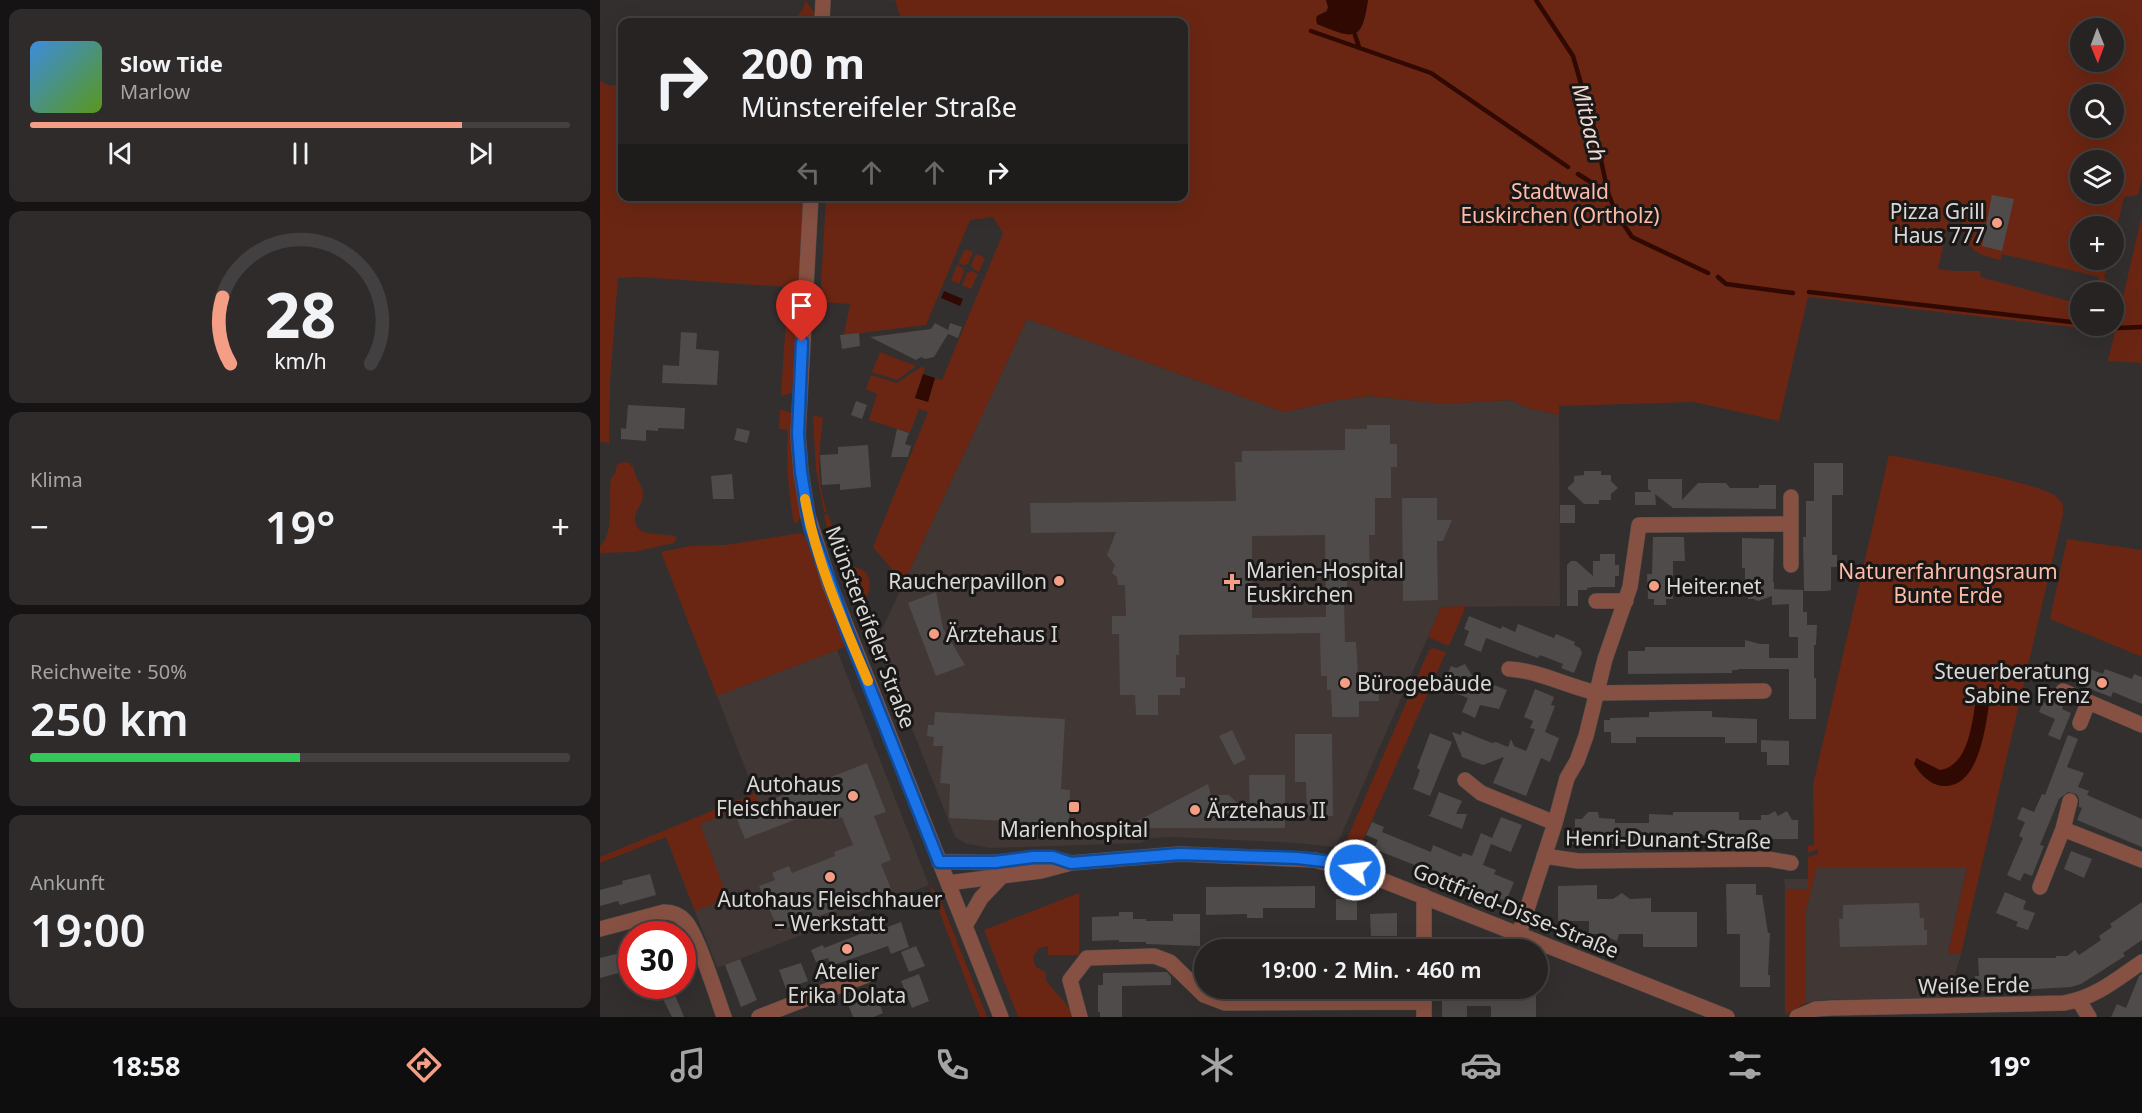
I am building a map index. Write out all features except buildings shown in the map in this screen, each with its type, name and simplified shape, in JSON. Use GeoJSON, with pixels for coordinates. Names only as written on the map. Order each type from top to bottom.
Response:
{"type":"FeatureCollection","features":[{"type":"Feature","properties":{"kind":"street"},"geometry":{"type":"LineString","coordinates":[[822,18],[823,0]]}},
{"type":"Feature","properties":{"kind":"street","name":"Münstereifeler Straße"},"geometry":{"type":"LineString","coordinates":[[811,201],[798,434],[808,516],[833,595],[1001,1017]]}},
{"type":"Feature","properties":{"kind":"street"},"geometry":{"type":"LineString","coordinates":[[1791,497],[1791,565]]}},
{"type":"Feature","properties":{"kind":"street","name":"Henri-Dunant-Straße"},"geometry":{"type":"LineString","coordinates":[[1519,934],[1567,778],[1586,736],[1615,627],[1626,601],[1633,575],[1640,525],[1791,524]]}},
{"type":"Feature","properties":{"kind":"street"},"geometry":{"type":"LineString","coordinates":[[1596,601],[1626,601]]}},
{"type":"Feature","properties":{"kind":"street"},"geometry":{"type":"LineString","coordinates":[[1509,669],[1530,670],[1575,688],[1596,693],[1764,691]]}},
{"type":"Feature","properties":{"kind":"street"},"geometry":{"type":"LineString","coordinates":[[2063,691],[2142,726]]}},
{"type":"Feature","properties":{"kind":"street"},"geometry":{"type":"LineString","coordinates":[[2080,723],[2088,703]]}},
{"type":"Feature","properties":{"kind":"street","name":"Henri-Dunant-Straße"},"geometry":{"type":"LineString","coordinates":[[1465,780],[1481,793],[1555,823]]}},
{"type":"Feature","properties":{"kind":"street"},"geometry":{"type":"LineString","coordinates":[[2040,887],[2063,829],[2070,801]]}},
{"type":"Feature","properties":{"kind":"street"},"geometry":{"type":"LineString","coordinates":[[2063,829],[2142,860]]}},
{"type":"Feature","properties":{"kind":"street","name":"Gottfried-Disse-Straße"},"geometry":{"type":"LineString","coordinates":[[948,883],[1053,869],[1071,863],[1180,854],[1324,861],[1424,896],[1727,1017]]}},
{"type":"Feature","properties":{"kind":"street","name":"Henri-Dunant-Straße"},"geometry":{"type":"LineString","coordinates":[[1544,856],[1578,861],[1768,859],[1791,863]]}},
{"type":"Feature","properties":{"kind":"street","name":"Gottfried-Disse-Straße"},"geometry":{"type":"LineString","coordinates":[[939,862],[995,862],[1053,857],[1071,863]]}},
{"type":"Feature","properties":{"kind":"street"},"geometry":{"type":"LineString","coordinates":[[965,926],[981,897],[1002,876]]}},
{"type":"Feature","properties":{"kind":"street"},"geometry":{"type":"LineString","coordinates":[[1424,896],[1424,939]]}},
{"type":"Feature","properties":{"kind":"street"},"geometry":{"type":"LineString","coordinates":[[600,929],[664,912],[681,917],[691,930],[724,1017]]}},
{"type":"Feature","properties":{"kind":"street"},"geometry":{"type":"LineString","coordinates":[[1080,1017],[1070,980],[1083,961],[1095,957],[1154,956],[1170,962],[1204,995],[1225,1003],[1424,1002]]}},
{"type":"Feature","properties":{"kind":"street","name":"Weiße Erde"},"geometry":{"type":"LineString","coordinates":[[1797,1017],[1805,1012],[1825,1009],[2043,1004],[2079,1001],[2108,986],[2142,962]]}},
{"type":"Feature","properties":{"kind":"street"},"geometry":{"type":"LineString","coordinates":[[759,1017],[867,975]]}},
{"type":"Feature","properties":{"kind":"street"},"geometry":{"type":"LineString","coordinates":[[2079,1001],[2089,1017]]}},
{"type":"Feature","properties":{"kind":"shaded area"},"geometry":{"type":"Polygon","coordinates":[[[1326,0],[1368,0],[1363,24],[1359,30],[1354,34],[1340,33],[1317,24],[1317,16],[1327,11],[1326,0]]]}},
{"type":"Feature","properties":{"kind":"shaded area"},"geometry":{"type":"Polygon","coordinates":[[[944,291],[963,299],[960,306],[941,298],[944,291]]]}},
{"type":"Feature","properties":{"kind":"shaded area","name":"Marien-Hospital Euskirchen"},"geometry":{"type":"Polygon","coordinates":[[[1027,319],[1284,412],[1370,396],[1445,404],[1510,400],[1529,408],[1559,415],[1560,606],[1441,607],[1336,847],[1174,837],[1150,838],[1141,843],[991,848],[967,844],[955,837],[877,640],[1027,319]]]}},
{"type":"Feature","properties":{"kind":"shaded area"},"geometry":{"type":"Polygon","coordinates":[[[923,374],[935,378],[928,402],[915,398],[923,374]]]}},
{"type":"Feature","properties":{"kind":"shaded area"},"geometry":{"type":"Polygon","coordinates":[[[837,650],[929,885],[717,968],[666,837],[758,801],[717,696],[837,650]]]}},
{"type":"Feature","properties":{"kind":"shaded area"},"geometry":{"type":"Polygon","coordinates":[[[1991,692],[1984,734],[1974,765],[1966,776],[1955,784],[1942,786],[1929,781],[1914,764],[1916,758],[1940,770],[1950,766],[1958,759],[1968,739],[1977,694],[1991,692]]]}},
{"type":"Feature","properties":{"kind":"shaded area"},"geometry":{"type":"Polygon","coordinates":[[[1816,867],[1967,867],[1948,953],[1961,954],[1950,992],[1942,998],[1822,1000],[1806,1003],[1806,910],[1816,867]]]}},
{"type":"Feature","properties":{"kind":"shaded area"},"geometry":{"type":"Polygon","coordinates":[[[1784,879],[1808,879],[1808,889],[1785,889],[1784,879]]]}},
{"type":"Feature","properties":{"kind":"green space"},"geometry":{"type":"Polygon","coordinates":[[[805,0],[815,13],[814,18],[796,18],[805,0]]]}},
{"type":"Feature","properties":{"kind":"green space","name":"Stadtwald Euskirchen (Ortholz)"},"geometry":{"type":"Polygon","coordinates":[[[895,0],[1326,0],[1328,7],[1326,11],[1317,16],[1317,24],[1344,34],[1358,33],[1364,21],[1368,0],[2142,0],[2142,179],[2138,195],[2124,197],[2124,150],[2070,150],[2070,204],[2122,204],[2120,216],[2070,216],[2070,270],[2106,270],[2104,278],[2108,282],[2098,282],[2099,277],[2002,254],[2001,260],[1984,256],[1969,245],[1962,222],[1949,219],[1938,269],[1981,271],[1980,277],[2070,301],[2070,327],[1808,297],[1779,421],[1694,402],[1559,406],[1559,415],[1529,408],[1510,400],[1445,404],[1370,396],[1284,412],[1027,319],[900,591],[892,569],[873,547],[928,412],[919,409],[910,433],[869,420],[877,394],[866,389],[871,375],[897,383],[921,367],[925,368],[915,397],[928,401],[935,378],[942,380],[1003,233],[993,217],[970,220],[926,325],[844,335],[850,304],[820,302],[826,201],[1188,201],[1188,18],[901,18],[895,0]]]}},
{"type":"Feature","properties":{"kind":"green space"},"geometry":{"type":"Polygon","coordinates":[[[600,81],[610,86],[618,84],[618,201],[805,201],[792,393],[781,396],[788,287],[638,277],[618,278],[610,381],[609,443],[600,442],[600,81]]]}},
{"type":"Feature","properties":{"kind":"green space"},"geometry":{"type":"Polygon","coordinates":[[[2142,215],[2142,363],[2108,361],[2114,336],[2124,336],[2124,292],[2142,215]]]}},
{"type":"Feature","properties":{"kind":"green space"},"geometry":{"type":"Polygon","coordinates":[[[965,249],[973,252],[968,264],[964,265],[958,263],[965,249]]]}},
{"type":"Feature","properties":{"kind":"green space"},"geometry":{"type":"Polygon","coordinates":[[[976,254],[985,258],[979,272],[971,265],[976,254]]]}},
{"type":"Feature","properties":{"kind":"green space"},"geometry":{"type":"Polygon","coordinates":[[[957,265],[963,268],[964,272],[959,284],[951,280],[957,265]]]}},
{"type":"Feature","properties":{"kind":"green space"},"geometry":{"type":"Polygon","coordinates":[[[972,271],[978,274],[971,289],[962,285],[967,273],[972,271]]]}},
{"type":"Feature","properties":{"kind":"green space"},"geometry":{"type":"Polygon","coordinates":[[[880,352],[916,366],[897,380],[872,372],[880,352]]]}},
{"type":"Feature","properties":{"kind":"green space"},"geometry":{"type":"Polygon","coordinates":[[[780,409],[791,413],[793,467],[800,517],[798,522],[794,523],[788,477],[788,430],[779,429],[780,409]]]}},
{"type":"Feature","properties":{"kind":"green space"},"geometry":{"type":"Polygon","coordinates":[[[813,415],[823,418],[819,465],[821,488],[827,511],[824,512],[816,470],[813,415]]]}},
{"type":"Feature","properties":{"kind":"green space","name":"Naturerfahrungsraum Bunte Erde"},"geometry":{"type":"Polygon","coordinates":[[[1889,455],[2029,485],[2058,498],[2063,507],[2063,516],[1961,954],[1948,953],[1967,867],[1817,867],[1806,910],[1806,1003],[1785,1015],[1785,889],[1808,889],[1808,857],[1818,854],[1818,849],[1808,853],[1808,846],[1814,845],[1813,785],[1889,455]]]}},
{"type":"Feature","properties":{"kind":"green space"},"geometry":{"type":"Polygon","coordinates":[[[623,462],[629,463],[634,468],[643,490],[642,500],[635,517],[639,529],[644,532],[677,537],[674,543],[634,552],[600,553],[600,546],[608,533],[611,478],[615,474],[617,465],[623,462]]]}},
{"type":"Feature","properties":{"kind":"green space"},"geometry":{"type":"Polygon","coordinates":[[[828,514],[845,565],[864,571],[869,580],[867,596],[857,607],[847,590],[838,564],[824,515],[828,514]]]}},
{"type":"Feature","properties":{"kind":"green space"},"geometry":{"type":"Polygon","coordinates":[[[801,533],[805,536],[845,647],[717,696],[661,552],[690,546],[726,545],[801,533]]]}},
{"type":"Feature","properties":{"kind":"green space"},"geometry":{"type":"Polygon","coordinates":[[[2067,539],[2142,550],[2142,657],[2050,619],[2067,539]]]}},
{"type":"Feature","properties":{"kind":"green space"},"geometry":{"type":"Polygon","coordinates":[[[1466,606],[1449,646],[1428,637],[1441,607],[1466,606]]]}},
{"type":"Feature","properties":{"kind":"green space"},"geometry":{"type":"Polygon","coordinates":[[[1433,648],[1446,652],[1357,854],[1346,851],[1344,847],[1346,841],[1429,650],[1433,648]]]}},
{"type":"Feature","properties":{"kind":"green space"},"geometry":{"type":"Polygon","coordinates":[[[755,793],[758,801],[700,824],[728,898],[695,911],[666,837],[600,863],[600,857],[755,793]]]}},
{"type":"Feature","properties":{"kind":"green space"},"geometry":{"type":"Polygon","coordinates":[[[929,885],[939,896],[987,1017],[980,1017],[929,885]]]}},
{"type":"Feature","properties":{"kind":"green space"},"geometry":{"type":"Polygon","coordinates":[[[1079,893],[1079,955],[1048,955],[1048,946],[1039,948],[1033,957],[1035,966],[1046,973],[1046,981],[1072,1011],[1074,1017],[1018,1017],[984,930],[1079,893]]]}},
{"type":"Feature","properties":{"kind":"waterway","name":"Mitbach"},"geometry":{"type":"LineString","coordinates":[[1536,0],[1573,56],[1595,132],[1608,193],[1624,225],[1632,237],[1708,273]]}},
{"type":"Feature","properties":{"kind":"waterway"},"geometry":{"type":"LineString","coordinates":[[1311,31],[1431,73],[1568,167]]}},
{"type":"Feature","properties":{"kind":"waterway"},"geometry":{"type":"LineString","coordinates":[[1355,35],[1359,47]]}},
{"type":"Feature","properties":{"kind":"waterway"},"geometry":{"type":"LineString","coordinates":[[1578,174],[1608,193]]}},
{"type":"Feature","properties":{"kind":"waterway","name":"Mitbach"},"geometry":{"type":"LineString","coordinates":[[1718,277],[1726,284],[1793,293]]}},
{"type":"Feature","properties":{"kind":"waterway","name":"Mitbach"},"geometry":{"type":"LineString","coordinates":[[1809,292],[2070,322]]}},
{"type":"Feature","properties":{"kind":"waterway","name":"Mitbach"},"geometry":{"type":"LineString","coordinates":[[2124,328],[2142,327]]}},
{"type":"Feature","properties":{"kind":"slow traffic"},"geometry":{"type":"LineString","coordinates":[[805,499],[810,527],[819,555],[868,681]]}},
{"type":"Feature","properties":{"kind":"place","name":"Pizza Grill Haus 777"},"geometry":{"type":"Point","coordinates":[1997,223]}},
{"type":"Feature","properties":{"kind":"place","name":"Raucherpavillon"},"geometry":{"type":"Point","coordinates":[1059,581]}},
{"type":"Feature","properties":{"kind":"place","name":"Marien-Hospital Euskirchen"},"geometry":{"type":"Point","coordinates":[1232,582]}},
{"type":"Feature","properties":{"kind":"place","name":"Heiter.net"},"geometry":{"type":"Point","coordinates":[1654,586]}},
{"type":"Feature","properties":{"kind":"place","name":"Ärztehaus I"},"geometry":{"type":"Point","coordinates":[934,634]}},
{"type":"Feature","properties":{"kind":"place","name":"Bürogebäude"},"geometry":{"type":"Point","coordinates":[1345,683]}},
{"type":"Feature","properties":{"kind":"place","name":"Steuerberatung Sabine Frenz"},"geometry":{"type":"Point","coordinates":[2102,683]}},
{"type":"Feature","properties":{"kind":"place","name":"Autohaus Fleischhauer"},"geometry":{"type":"Point","coordinates":[853,796]}},
{"type":"Feature","properties":{"kind":"place","name":"Marienhospital"},"geometry":{"type":"Point","coordinates":[1074,807]}},
{"type":"Feature","properties":{"kind":"place","name":"Ärztehaus II"},"geometry":{"type":"Point","coordinates":[1195,810]}},
{"type":"Feature","properties":{"kind":"place","name":"Autohaus Fleischhauer – Werkstatt"},"geometry":{"type":"Point","coordinates":[830,877]}},
{"type":"Feature","properties":{"kind":"place","name":"Atelier Erika Dolata"},"geometry":{"type":"Point","coordinates":[847,949]}},
{"type":"Feature","properties":{"kind":"route"},"geometry":{"type":"LineString","coordinates":[[802,342],[798,434],[801,472],[810,527],[847,631],[894,744],[939,862],[995,862],[1053,857],[1071,863],[1180,854],[1297,858],[1324,861],[1355,870]]}}]}
